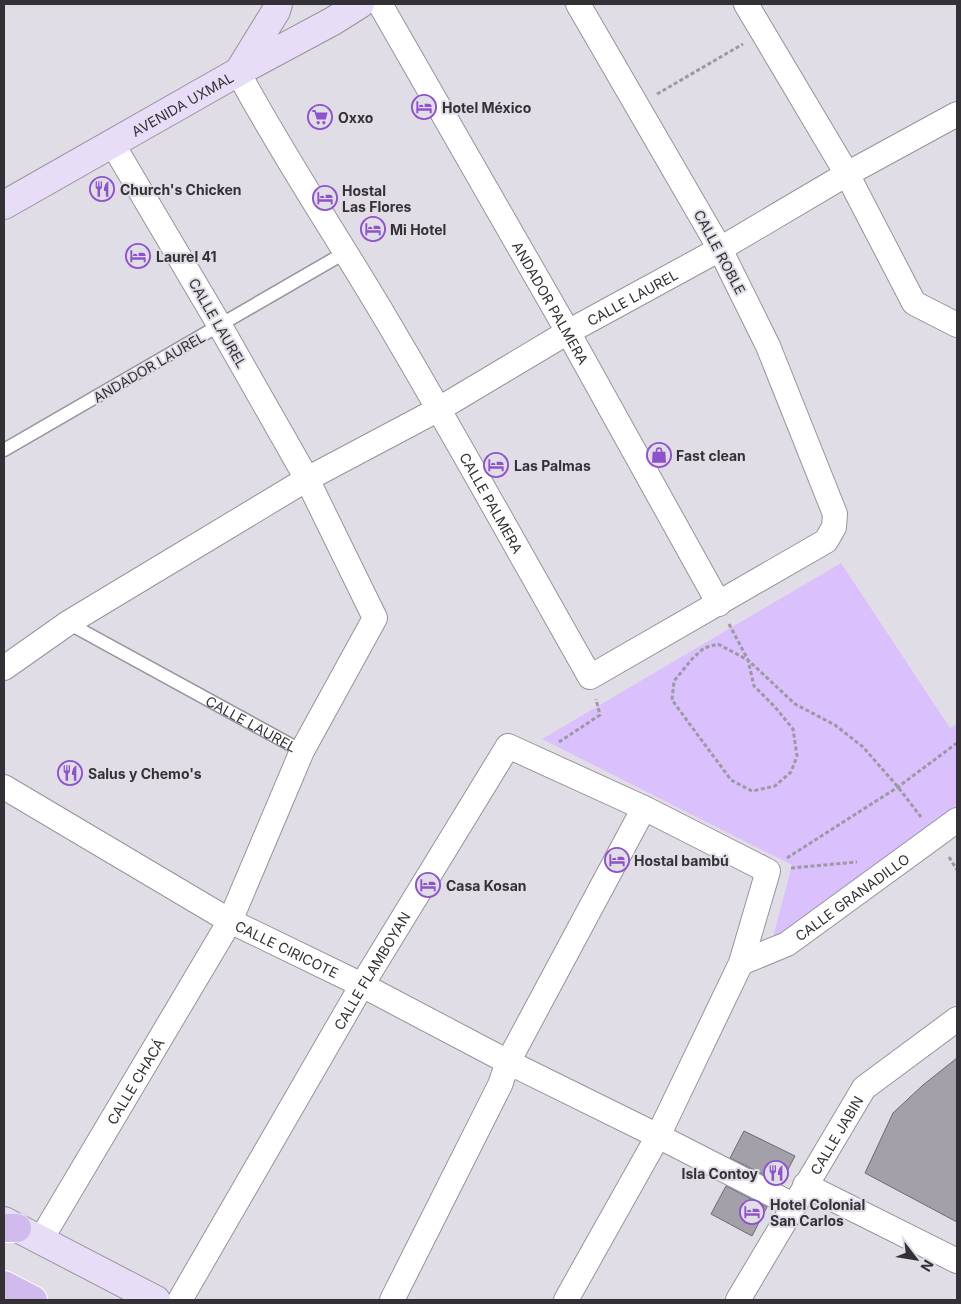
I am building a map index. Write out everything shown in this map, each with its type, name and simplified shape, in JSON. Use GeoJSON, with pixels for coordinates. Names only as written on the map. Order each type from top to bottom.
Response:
{"type":"FeatureCollection","features":[{"type":"Feature","properties":{"kind":"main road"},"geometry":{"type":"LineString","coordinates":[[238,72],[276,11],[278,4]]}},
{"type":"Feature","properties":{"kind":"main road","name":"AVENIDA UXMAL"},"geometry":{"type":"LineString","coordinates":[[4,205],[238,72],[325,12],[360,4]]}},
{"type":"Feature","properties":{"kind":"main road"},"geometry":{"type":"LineString","coordinates":[[8,1225],[156,1300]]}},
{"type":"Feature","properties":{"kind":"main road"},"geometry":{"type":"LineString","coordinates":[[4,1285],[34,1300]]}},
{"type":"Feature","properties":{"kind":"street","name":"ANDADOR PALMERA"},"geometry":{"type":"LineString","coordinates":[[380,4],[568,332],[719,604]]}},
{"type":"Feature","properties":{"kind":"street","name":"CALLE ROBLE"},"geometry":{"type":"LineString","coordinates":[[578,4],[720,249],[768,346],[835,514],[834,528],[826,541],[719,604]]}},
{"type":"Feature","properties":{"kind":"street"},"geometry":{"type":"LineString","coordinates":[[746,4],[847,174],[914,302],[957,325]]}},
{"type":"Feature","properties":{"kind":"street","name":"CALLE PALMERA"},"geometry":{"type":"LineString","coordinates":[[238,72],[439,409],[590,677]]}},
{"type":"Feature","properties":{"kind":"street","name":"CALLE LAUREL"},"geometry":{"type":"LineString","coordinates":[[4,668],[68,623],[307,479],[439,409],[568,332],[720,249],[847,174],[957,114]]}},
{"type":"Feature","properties":{"kind":"street","name":"CALLE LAUREL"},"geometry":{"type":"LineString","coordinates":[[112,143],[220,326],[307,479],[375,618],[302,751],[230,921]]}},
{"type":"Feature","properties":{"kind":"street"},"geometry":{"type":"LineString","coordinates":[[590,677],[719,604]]}},
{"type":"Feature","properties":{"kind":"street","name":"CALLE FLAMBOYAN"},"geometry":{"type":"LineString","coordinates":[[180,1300],[362,985],[508,746],[644,808],[768,871]]}},
{"type":"Feature","properties":{"kind":"street","name":"CALLE CIRICOTE"},"geometry":{"type":"LineString","coordinates":[[4,787],[230,921],[362,985],[508,1062],[793,1205]]}},
{"type":"Feature","properties":{"kind":"street"},"geometry":{"type":"LineString","coordinates":[[392,1300],[500,1085],[508,1062],[644,808]]}},
{"type":"Feature","properties":{"kind":"street","name":"CALLE GRANADILLO"},"geometry":{"type":"LineString","coordinates":[[741,963],[787,944],[905,856],[957,820]]}},
{"type":"Feature","properties":{"kind":"street"},"geometry":{"type":"LineString","coordinates":[[566,1300],[658,1136],[741,963],[768,871]]}},
{"type":"Feature","properties":{"kind":"street","name":"CALLE CHACÁ"},"geometry":{"type":"LineString","coordinates":[[40,1240],[230,921]]}},
{"type":"Feature","properties":{"kind":"street","name":"CALLE JABIN"},"geometry":{"type":"LineString","coordinates":[[957,1019],[864,1088],[805,1185],[957,1261]]}},
{"type":"Feature","properties":{"kind":"street"},"geometry":{"type":"LineString","coordinates":[[738,1300],[805,1185]]}},
{"type":"Feature","properties":{"kind":"lane","name":"ANDADOR LAUREL"},"geometry":{"type":"LineString","coordinates":[[4,450],[346,252]]}},
{"type":"Feature","properties":{"kind":"lane","name":"CALLE LAUREL"},"geometry":{"type":"LineString","coordinates":[[68,623],[302,751]]}},
{"type":"Feature","properties":{"kind":"path"},"geometry":{"type":"LineString","coordinates":[[637,106],[763,33]]}},
{"type":"Feature","properties":{"kind":"path"},"geometry":{"type":"LineString","coordinates":[[719,604],[748,660],[754,686],[793,729],[797,756],[791,772],[775,786],[752,791],[731,780],[672,700],[674,681],[692,659],[704,648],[718,644],[748,660],[795,704],[835,725],[863,747],[898,786],[935,836],[957,870]]}},
{"type":"Feature","properties":{"kind":"path"},"geometry":{"type":"LineString","coordinates":[[534,758],[600,715],[590,677]]}},
{"type":"Feature","properties":{"kind":"path"},"geometry":{"type":"LineString","coordinates":[[768,871],[898,786],[957,743]]}},
{"type":"Feature","properties":{"kind":"path"},"geometry":{"type":"LineString","coordinates":[[768,871],[905,856]]}},
{"type":"Feature","properties":{"kind":"shaded area"},"geometry":{"type":"Polygon","coordinates":[[[841,563],[950,728],[957,724],[957,808],[770,949],[792,865],[542,739],[841,563]]]}},
{"type":"Feature","properties":{"kind":"building"},"geometry":{"type":"Polygon","coordinates":[[[957,1058],[957,1222],[865,1173],[893,1113],[923,1085],[957,1058]]]}},
{"type":"Feature","properties":{"kind":"building"},"geometry":{"type":"Polygon","coordinates":[[[744,1131],[795,1156],[781,1183],[730,1158],[744,1131]]]}},
{"type":"Feature","properties":{"kind":"building"},"geometry":{"type":"Polygon","coordinates":[[[726,1186],[767,1207],[752,1236],[711,1214],[726,1186]]]}},
{"type":"Feature","properties":{"kind":"place","name":"Hotel México"},"geometry":{"type":"Point","coordinates":[424,107]}},
{"type":"Feature","properties":{"kind":"place","name":"Oxxo"},"geometry":{"type":"Point","coordinates":[320,117]}},
{"type":"Feature","properties":{"kind":"place","name":"Church's Chicken"},"geometry":{"type":"Point","coordinates":[102,189]}},
{"type":"Feature","properties":{"kind":"place","name":"Hostal Las Flores"},"geometry":{"type":"Point","coordinates":[325,198]}},
{"type":"Feature","properties":{"kind":"place","name":"Mi Hotel"},"geometry":{"type":"Point","coordinates":[373,229]}},
{"type":"Feature","properties":{"kind":"place","name":"Laurel 41"},"geometry":{"type":"Point","coordinates":[138,256]}},
{"type":"Feature","properties":{"kind":"place","name":"Fast clean"},"geometry":{"type":"Point","coordinates":[659,455]}},
{"type":"Feature","properties":{"kind":"place","name":"Las Palmas"},"geometry":{"type":"Point","coordinates":[496,465]}},
{"type":"Feature","properties":{"kind":"place","name":"Salus y Chemo's"},"geometry":{"type":"Point","coordinates":[70,773]}},
{"type":"Feature","properties":{"kind":"place","name":"Hostal bambú"},"geometry":{"type":"Point","coordinates":[617,860]}},
{"type":"Feature","properties":{"kind":"place","name":"Casa Kosan"},"geometry":{"type":"Point","coordinates":[428,885]}},
{"type":"Feature","properties":{"kind":"place","name":"Isla Contoy"},"geometry":{"type":"Point","coordinates":[776,1173]}},
{"type":"Feature","properties":{"kind":"place","name":"Hotel Colonial San Carlos"},"geometry":{"type":"Point","coordinates":[752,1212]}}]}
